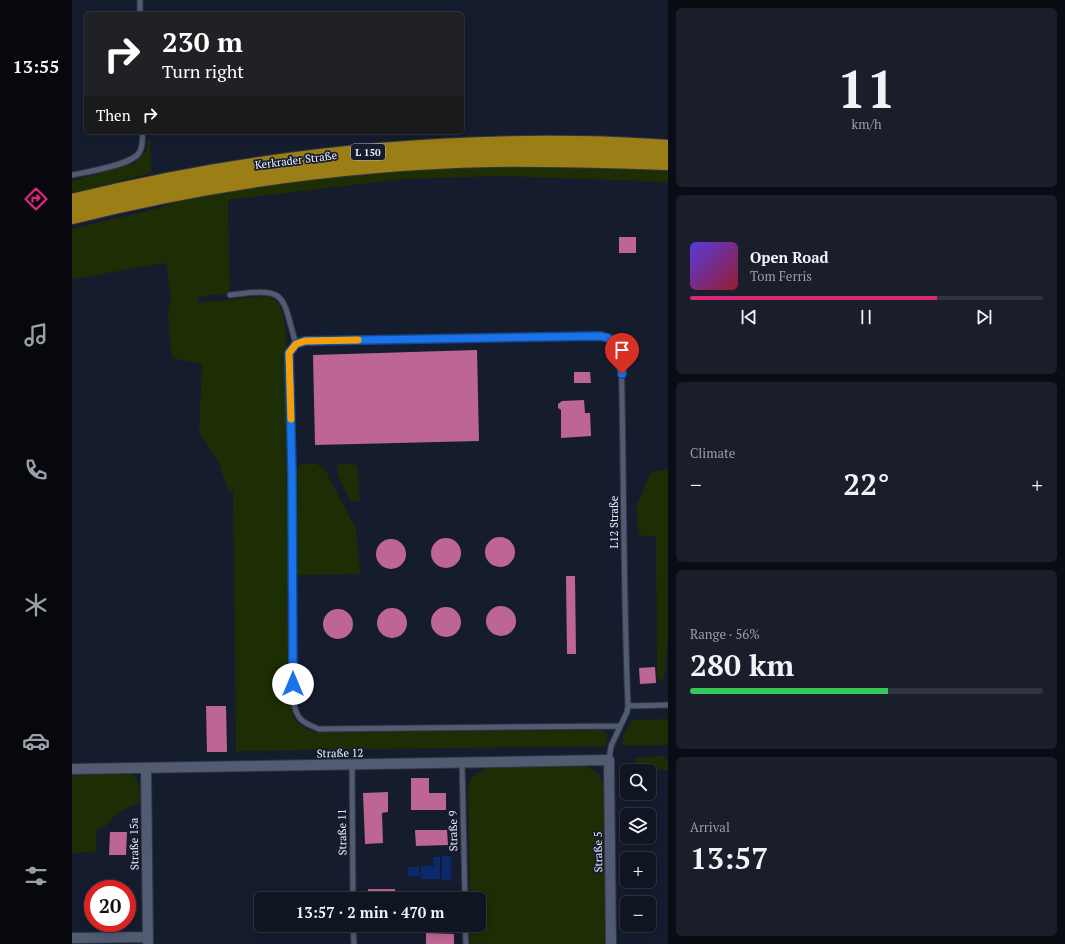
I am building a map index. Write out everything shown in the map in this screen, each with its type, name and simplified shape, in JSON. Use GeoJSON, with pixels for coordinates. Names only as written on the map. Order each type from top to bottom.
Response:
{"type":"FeatureCollection","features":[{"type":"Feature","properties":{"kind":"highway","name":"Kerkrader Straße"},"geometry":{"type":"LineString","coordinates":[[72,202],[175,178],[320,156],[398,149],[484,145],[576,144],[668,148]]}},
{"type":"Feature","properties":{"kind":"highway","name":"Kerkrader Straße"},"geometry":{"type":"LineString","coordinates":[[72,216],[173,194],[346,168],[489,159],[577,159],[668,162]]}},
{"type":"Feature","properties":{"kind":"street","name":"Straße 12"},"geometry":{"type":"LineString","coordinates":[[72,768],[608,760]]}},
{"type":"Feature","properties":{"kind":"street","name":"Straße 5"},"geometry":{"type":"LineString","coordinates":[[608,760],[611,944]]}},
{"type":"Feature","properties":{"kind":"street","name":"Straße 15a"},"geometry":{"type":"LineString","coordinates":[[146,768],[148,941]]}},
{"type":"Feature","properties":{"kind":"street"},"geometry":{"type":"LineString","coordinates":[[72,938],[148,941]]}},
{"type":"Feature","properties":{"kind":"lane"},"geometry":{"type":"LineString","coordinates":[[140,0],[140,12]]}},
{"type":"Feature","properties":{"kind":"lane"},"geometry":{"type":"LineString","coordinates":[[72,175],[126,162],[138,154],[143,145],[142,134]]}},
{"type":"Feature","properties":{"kind":"lane"},"geometry":{"type":"LineString","coordinates":[[230,295],[272,292],[281,297],[286,305],[296,344],[289,353],[292,475],[293,700],[295,711],[303,723],[319,729],[620,726]]}},
{"type":"Feature","properties":{"kind":"lane","name":"L12 Straße"},"geometry":{"type":"LineString","coordinates":[[296,344],[305,341],[600,336],[613,341],[621,347],[624,455],[624,620],[628,706]]}},
{"type":"Feature","properties":{"kind":"lane"},"geometry":{"type":"LineString","coordinates":[[608,760],[611,746],[627,712],[628,706],[668,705]]}},
{"type":"Feature","properties":{"kind":"lane","name":"Straße 9"},"geometry":{"type":"LineString","coordinates":[[462,762],[465,892]]}},
{"type":"Feature","properties":{"kind":"lane","name":"Straße 11"},"geometry":{"type":"LineString","coordinates":[[352,765],[353,892]]}},
{"type":"Feature","properties":{"kind":"lane"},"geometry":{"type":"LineString","coordinates":[[353,932],[354,944]]}},
{"type":"Feature","properties":{"kind":"lane"},"geometry":{"type":"LineString","coordinates":[[466,932],[466,944]]}},
{"type":"Feature","properties":{"kind":"green space"},"geometry":{"type":"Polygon","coordinates":[[[150,139],[151,173],[72,193],[72,181],[135,163],[147,150],[148,140],[150,139]]]}},
{"type":"Feature","properties":{"kind":"green space"},"geometry":{"type":"Polygon","coordinates":[[[548,165],[668,169],[668,182],[503,176],[402,179],[228,200],[230,293],[198,297],[198,303],[265,296],[276,301],[283,313],[286,330],[290,693],[292,713],[297,721],[313,732],[601,730],[607,733],[606,746],[236,751],[233,491],[229,492],[218,461],[199,432],[202,364],[172,358],[168,315],[171,297],[166,263],[72,279],[72,229],[155,209],[185,199],[278,184],[368,174],[548,165]]]}},
{"type":"Feature","properties":{"kind":"green space"},"geometry":{"type":"Polygon","coordinates":[[[303,464],[317,464],[325,470],[356,529],[360,574],[298,575],[297,468],[303,464]]]}},
{"type":"Feature","properties":{"kind":"green space"},"geometry":{"type":"Polygon","coordinates":[[[338,464],[352,464],[357,466],[360,500],[351,502],[337,473],[338,464]]]}},
{"type":"Feature","properties":{"kind":"green space"},"geometry":{"type":"Polygon","coordinates":[[[668,470],[668,638],[664,681],[657,678],[656,537],[639,535],[636,507],[651,472],[668,470]]]}},
{"type":"Feature","properties":{"kind":"green space"},"geometry":{"type":"Polygon","coordinates":[[[668,719],[668,745],[623,745],[623,735],[632,720],[668,719]]]}},
{"type":"Feature","properties":{"kind":"green space"},"geometry":{"type":"Polygon","coordinates":[[[664,756],[668,762],[668,770],[656,770],[656,764],[634,764],[635,758],[664,756]]]}},
{"type":"Feature","properties":{"kind":"green space"},"geometry":{"type":"Polygon","coordinates":[[[585,766],[598,773],[604,786],[607,944],[470,944],[470,932],[486,932],[486,892],[470,892],[468,790],[475,774],[491,767],[585,766]]]}},
{"type":"Feature","properties":{"kind":"green space"},"geometry":{"type":"Polygon","coordinates":[[[132,773],[139,787],[141,803],[130,806],[121,811],[112,818],[105,827],[97,829],[96,851],[72,854],[72,774],[132,773]]]}},
{"type":"Feature","properties":{"kind":"water"},"geometry":{"type":"Polygon","coordinates":[[[442,856],[451,856],[451,879],[442,880],[442,856]]]}},
{"type":"Feature","properties":{"kind":"water"},"geometry":{"type":"Polygon","coordinates":[[[433,857],[440,857],[440,879],[421,879],[421,866],[434,866],[433,857]]]}},
{"type":"Feature","properties":{"kind":"water"},"geometry":{"type":"Polygon","coordinates":[[[408,867],[419,867],[420,876],[408,876],[408,867]]]}},
{"type":"Feature","properties":{"kind":"building"},"geometry":{"type":"Polygon","coordinates":[[[619,237],[636,237],[636,253],[619,253],[619,237]]]}},
{"type":"Feature","properties":{"kind":"building"},"geometry":{"type":"Polygon","coordinates":[[[477,350],[479,441],[315,445],[313,355],[477,350]]]}},
{"type":"Feature","properties":{"kind":"building"},"geometry":{"type":"Polygon","coordinates":[[[574,372],[590,372],[591,383],[574,383],[574,372]]]}},
{"type":"Feature","properties":{"kind":"building"},"geometry":{"type":"Polygon","coordinates":[[[584,400],[585,413],[590,413],[591,436],[561,438],[561,410],[558,408],[558,404],[562,401],[584,400]]]}},
{"type":"Feature","properties":{"kind":"building"},"geometry":{"type":"Polygon","coordinates":[[[500,537],[506,538],[514,546],[514,558],[506,566],[500,567],[494,566],[486,558],[485,552],[486,546],[494,538],[500,537]]]}},
{"type":"Feature","properties":{"kind":"building"},"geometry":{"type":"Polygon","coordinates":[[[446,538],[457,542],[461,553],[457,564],[446,568],[435,564],[431,553],[435,542],[446,538]]]}},
{"type":"Feature","properties":{"kind":"building"},"geometry":{"type":"Polygon","coordinates":[[[391,539],[401,544],[406,554],[401,564],[391,569],[381,564],[376,554],[381,544],[391,539]]]}},
{"type":"Feature","properties":{"kind":"building"},"geometry":{"type":"Polygon","coordinates":[[[566,576],[575,576],[576,654],[567,654],[566,576]]]}},
{"type":"Feature","properties":{"kind":"building"},"geometry":{"type":"Polygon","coordinates":[[[501,606],[507,607],[515,615],[515,627],[507,635],[501,636],[495,635],[487,627],[486,621],[487,615],[495,607],[501,606]]]}},
{"type":"Feature","properties":{"kind":"building"},"geometry":{"type":"Polygon","coordinates":[[[446,607],[452,608],[460,616],[460,628],[452,636],[446,637],[440,636],[432,628],[431,622],[432,616],[440,608],[446,607]]]}},
{"type":"Feature","properties":{"kind":"building"},"geometry":{"type":"Polygon","coordinates":[[[392,608],[403,612],[407,623],[403,634],[392,638],[381,634],[377,623],[381,612],[392,608]]]}},
{"type":"Feature","properties":{"kind":"building"},"geometry":{"type":"Polygon","coordinates":[[[338,609],[344,610],[352,618],[352,630],[344,638],[338,639],[332,638],[324,630],[323,624],[324,618],[332,610],[338,609]]]}},
{"type":"Feature","properties":{"kind":"building"},"geometry":{"type":"Polygon","coordinates":[[[655,667],[656,683],[640,684],[639,668],[655,667]]]}},
{"type":"Feature","properties":{"kind":"building"},"geometry":{"type":"Polygon","coordinates":[[[206,706],[226,706],[227,752],[207,752],[206,706]]]}},
{"type":"Feature","properties":{"kind":"building"},"geometry":{"type":"Polygon","coordinates":[[[411,778],[429,778],[429,793],[446,793],[446,810],[411,810],[411,778]]]}},
{"type":"Feature","properties":{"kind":"building"},"geometry":{"type":"Polygon","coordinates":[[[388,792],[388,812],[382,813],[383,843],[365,844],[363,793],[388,792]]]}},
{"type":"Feature","properties":{"kind":"building"},"geometry":{"type":"Polygon","coordinates":[[[415,830],[447,830],[448,845],[416,846],[415,830]]]}},
{"type":"Feature","properties":{"kind":"building"},"geometry":{"type":"Polygon","coordinates":[[[110,832],[127,832],[126,855],[109,855],[110,832]]]}},
{"type":"Feature","properties":{"kind":"building"},"geometry":{"type":"Polygon","coordinates":[[[368,889],[395,889],[395,892],[368,892],[368,889]]]}},
{"type":"Feature","properties":{"kind":"building"},"geometry":{"type":"Polygon","coordinates":[[[426,933],[454,934],[454,944],[426,944],[426,933]]]}},
{"type":"Feature","properties":{"kind":"slow traffic"},"geometry":{"type":"LineString","coordinates":[[291,419],[289,353],[296,344],[305,341],[358,340]]}},
{"type":"Feature","properties":{"kind":"route"},"geometry":{"type":"LineString","coordinates":[[293,684],[292,474],[289,353],[296,344],[305,341],[600,336],[608,338],[621,347],[622,374]]}}]}
